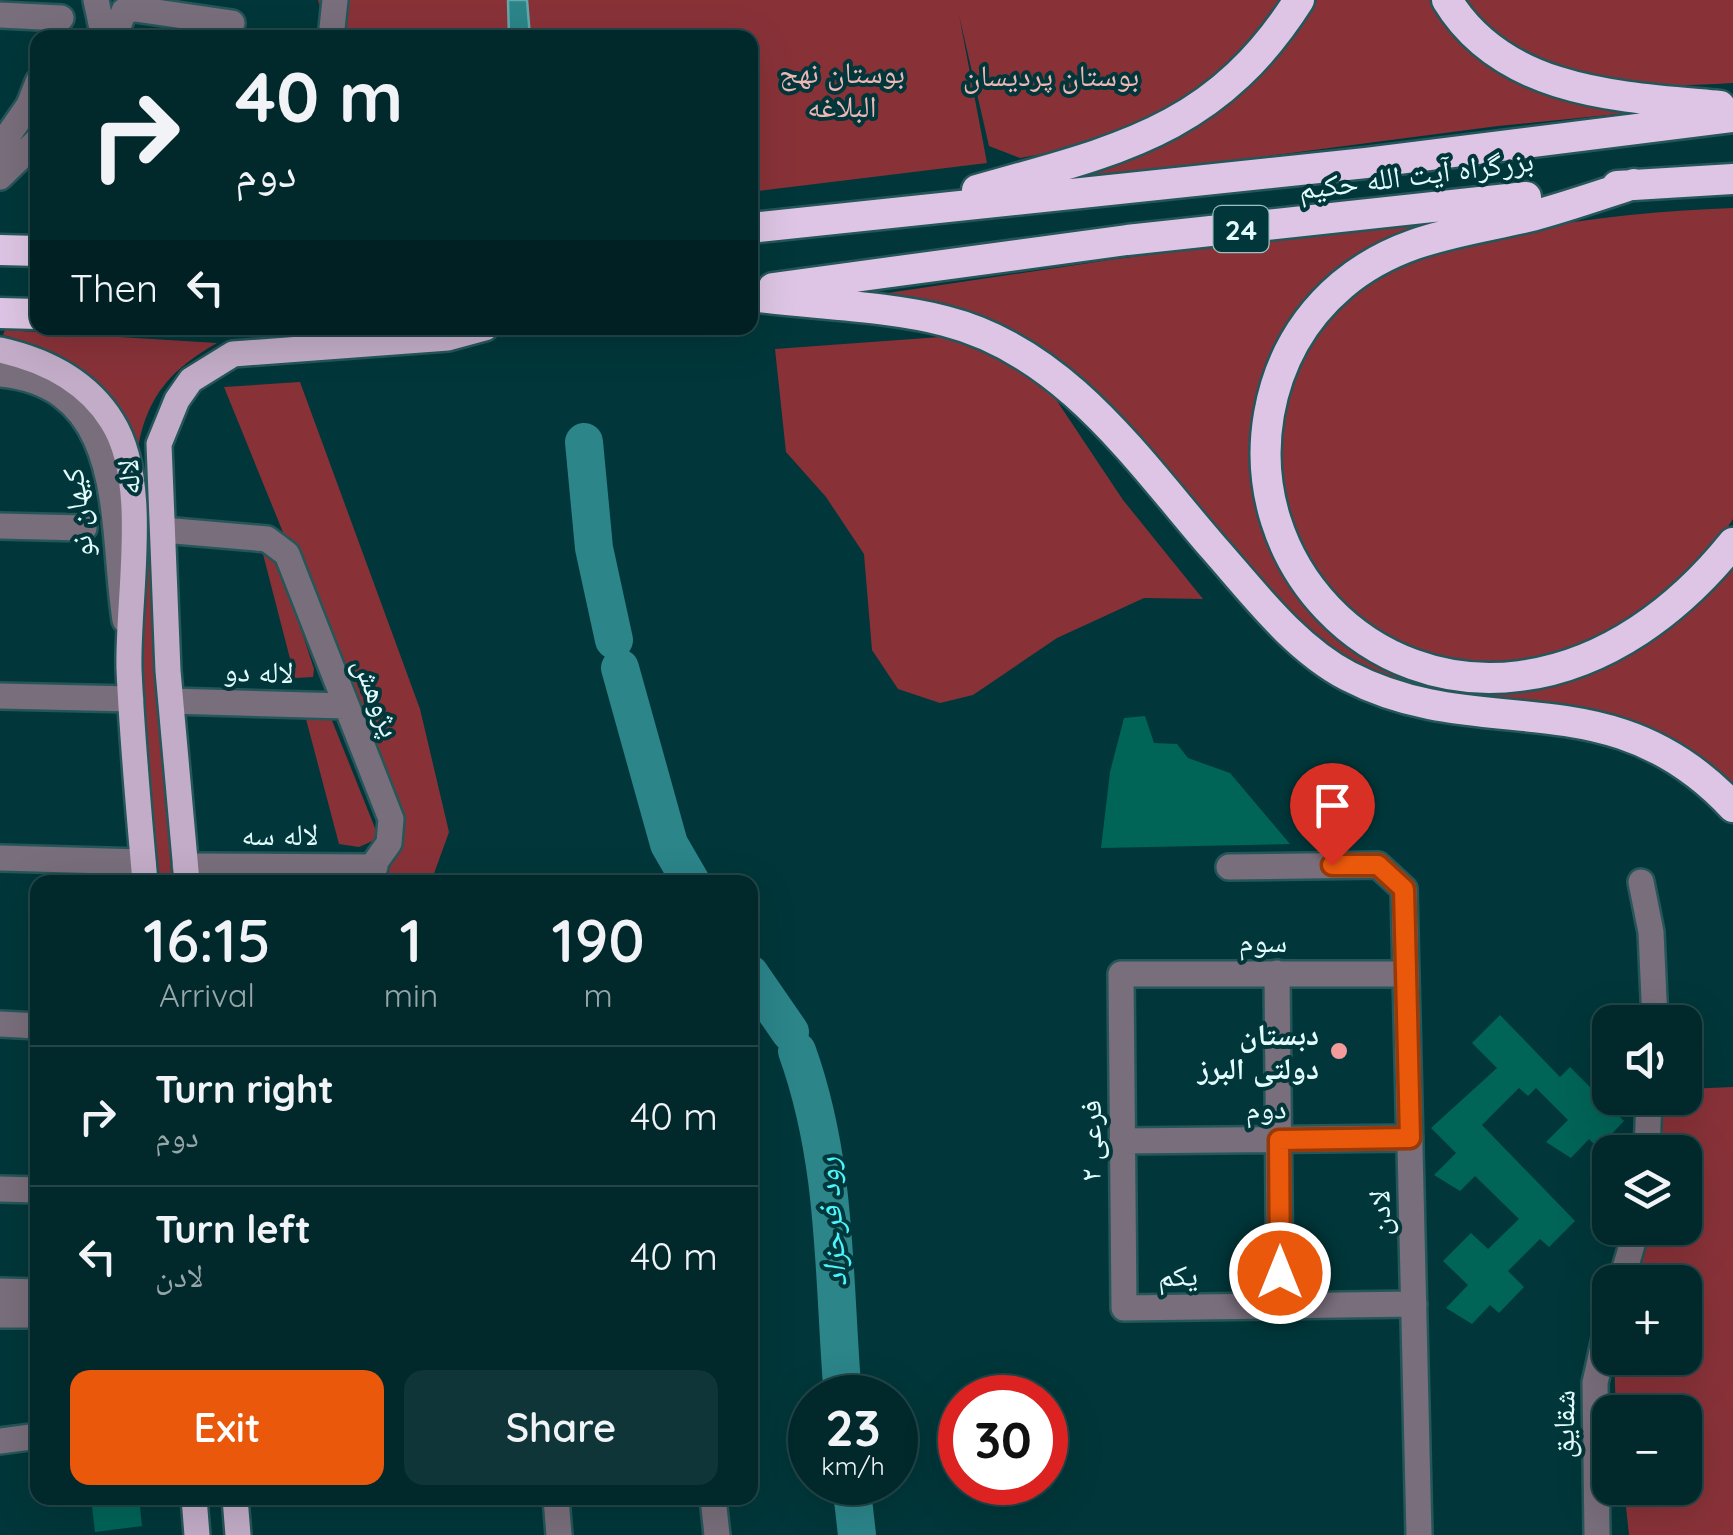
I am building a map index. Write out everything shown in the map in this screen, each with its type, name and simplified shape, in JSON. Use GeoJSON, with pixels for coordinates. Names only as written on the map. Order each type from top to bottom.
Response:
{"type":"FeatureCollection","features":[{"type":"Feature","properties":{"kind":"highway"},"geometry":{"type":"LineString","coordinates":[[890,214],[1104,154],[1158,132],[1208,102],[1250,66],[1299,0]]}},
{"type":"Feature","properties":{"kind":"highway"},"geometry":{"type":"LineString","coordinates":[[1446,0],[1483,44],[1545,80],[1610,96],[1733,107]]}},
{"type":"Feature","properties":{"kind":"highway","name":"بزرگراه آیت الله حکیم"},"geometry":{"type":"LineString","coordinates":[[758,227],[1366,163],[1733,117]]}},
{"type":"Feature","properties":{"kind":"highway","name":"بزرگراه آیت الله حکیم"},"geometry":{"type":"LineString","coordinates":[[758,292],[1127,240],[1634,184],[1733,179]]}},
{"type":"Feature","properties":{"kind":"highway"},"geometry":{"type":"LineString","coordinates":[[1634,184],[1531,216],[1447,231],[1408,244],[1342,284],[1312,316],[1274,381],[1265,462],[1278,532],[1304,584],[1332,617],[1367,643],[1422,668],[1477,677],[1519,676],[1554,669],[1624,640],[1688,594],[1733,542]]}},
{"type":"Feature","properties":{"kind":"highway"},"geometry":{"type":"LineString","coordinates":[[0,250],[30,251]]}},
{"type":"Feature","properties":{"kind":"highway"},"geometry":{"type":"LineString","coordinates":[[758,294],[945,320],[1009,346],[1069,386],[1272,614],[1346,675],[1409,698],[1554,718],[1625,733],[1672,756],[1733,807]]}},
{"type":"Feature","properties":{"kind":"highway"},"geometry":{"type":"LineString","coordinates":[[0,313],[30,314]]}},
{"type":"Feature","properties":{"kind":"main road","name":"لاله"},"geometry":{"type":"LineString","coordinates":[[186,874],[172,701],[159,444],[163,431],[191,380],[213,364],[259,350],[459,335]]}},
{"type":"Feature","properties":{"kind":"main road","name":"لاله"},"geometry":{"type":"LineString","coordinates":[[0,350],[59,369],[90,393],[113,422],[125,451],[132,486],[129,644],[144,872]]}},
{"type":"Feature","properties":{"kind":"main road"},"geometry":{"type":"LineString","coordinates":[[195,1505],[197,1535]]}},
{"type":"Feature","properties":{"kind":"main road"},"geometry":{"type":"LineString","coordinates":[[236,1505],[238,1535]]}},
{"type":"Feature","properties":{"kind":"street"},"geometry":{"type":"LineString","coordinates":[[96,0],[102,30]]}},
{"type":"Feature","properties":{"kind":"street"},"geometry":{"type":"LineString","coordinates":[[178,0],[241,30]]}},
{"type":"Feature","properties":{"kind":"street"},"geometry":{"type":"LineString","coordinates":[[332,30],[335,0]]}},
{"type":"Feature","properties":{"kind":"street"},"geometry":{"type":"LineString","coordinates":[[117,30],[124,12],[136,9],[241,30]]}},
{"type":"Feature","properties":{"kind":"street"},"geometry":{"type":"LineString","coordinates":[[0,15],[56,18]]}},
{"type":"Feature","properties":{"kind":"street"},"geometry":{"type":"LineString","coordinates":[[0,147],[30,103]]}},
{"type":"Feature","properties":{"kind":"street"},"geometry":{"type":"LineString","coordinates":[[0,177],[30,148]]}},
{"type":"Feature","properties":{"kind":"street","name":"کیهان نو"},"geometry":{"type":"LineString","coordinates":[[0,374],[22,376],[65,396],[95,432],[108,473],[129,644]]}},
{"type":"Feature","properties":{"kind":"street"},"geometry":{"type":"LineString","coordinates":[[0,526],[84,528]]}},
{"type":"Feature","properties":{"kind":"street","name":"پژوهش"},"geometry":{"type":"LineString","coordinates":[[164,530],[267,539],[287,554],[299,576],[345,706],[391,819],[389,843],[368,875]]}},
{"type":"Feature","properties":{"kind":"street"},"geometry":{"type":"LineString","coordinates":[[0,696],[131,699]]}},
{"type":"Feature","properties":{"kind":"street","name":"لاله دو"},"geometry":{"type":"LineString","coordinates":[[172,701],[345,706]]}},
{"type":"Feature","properties":{"kind":"street"},"geometry":{"type":"LineString","coordinates":[[0,858],[144,872]]}},
{"type":"Feature","properties":{"kind":"street","name":"لادن"},"geometry":{"type":"LineString","coordinates":[[1229,867],[1378,865],[1404,889],[1419,1535]]}},
{"type":"Feature","properties":{"kind":"street","name":"لاله سه"},"geometry":{"type":"LineString","coordinates":[[186,874],[368,875]]}},
{"type":"Feature","properties":{"kind":"street"},"geometry":{"type":"LineString","coordinates":[[1641,882],[1652,932],[1654,1005]]}},
{"type":"Feature","properties":{"kind":"street"},"geometry":{"type":"LineString","coordinates":[[1277,973],[1280,1306]]}},
{"type":"Feature","properties":{"kind":"street","name":"سوم"},"geometry":{"type":"LineString","coordinates":[[1121,974],[1406,974]]}},
{"type":"Feature","properties":{"kind":"street","name":"فرعی ۲"},"geometry":{"type":"LineString","coordinates":[[1121,974],[1124,1308]]}},
{"type":"Feature","properties":{"kind":"street"},"geometry":{"type":"LineString","coordinates":[[0,1024],[30,1026]]}},
{"type":"Feature","properties":{"kind":"street","name":"دوم"},"geometry":{"type":"LineString","coordinates":[[1122,1142],[1410,1138]]}},
{"type":"Feature","properties":{"kind":"street"},"geometry":{"type":"LineString","coordinates":[[0,1189],[30,1190]]}},
{"type":"Feature","properties":{"kind":"street"},"geometry":{"type":"LineString","coordinates":[[0,1291],[30,1292]]}},
{"type":"Feature","properties":{"kind":"street","name":"یکم"},"geometry":{"type":"LineString","coordinates":[[1124,1308],[1414,1304]]}},
{"type":"Feature","properties":{"kind":"street"},"geometry":{"type":"LineString","coordinates":[[0,1315],[30,1315]]}},
{"type":"Feature","properties":{"kind":"street","name":"شقایق"},"geometry":{"type":"LineString","coordinates":[[1597,1375],[1597,1535]]}},
{"type":"Feature","properties":{"kind":"street"},"geometry":{"type":"LineString","coordinates":[[0,1441],[30,1437]]}},
{"type":"Feature","properties":{"kind":"street"},"geometry":{"type":"LineString","coordinates":[[557,1505],[559,1535]]}},
{"type":"Feature","properties":{"kind":"street"},"geometry":{"type":"LineString","coordinates":[[714,1505],[717,1535]]}},
{"type":"Feature","properties":{"kind":"green space"},"geometry":{"type":"Polygon","coordinates":[[[318,0],[1282,0],[1222,72],[1173,110],[1070,149],[1020,158],[989,146],[959,15],[987,163],[758,191],[758,30],[327,30],[318,0]]]}},
{"type":"Feature","properties":{"kind":"green space"},"geometry":{"type":"Polygon","coordinates":[[[1312,0],[1434,0],[1484,60],[1527,87],[1602,104],[1678,108],[1498,126],[1062,183],[1069,175],[1099,166],[1312,0]]]}},
{"type":"Feature","properties":{"kind":"green space"},"geometry":{"type":"Polygon","coordinates":[[[1463,0],[1733,0],[1733,83],[1620,84],[1550,69],[1518,53],[1489,31],[1463,0]]]}},
{"type":"Feature","properties":{"kind":"green space"},"geometry":{"type":"Polygon","coordinates":[[[1733,208],[1733,519],[1693,568],[1646,609],[1594,640],[1538,659],[1480,665],[1423,655],[1368,630],[1317,586],[1280,492],[1276,445],[1292,377],[1328,317],[1353,292],[1380,271],[1435,248],[1604,218],[1733,208]]]}},
{"type":"Feature","properties":{"kind":"green space"},"geometry":{"type":"Polygon","coordinates":[[[1444,218],[1397,238],[1338,275],[1253,450],[1253,482],[1260,516],[1280,567],[1324,626],[1358,652],[1527,685],[1733,560],[1733,791],[1705,764],[1424,690],[1349,664],[1295,622],[1089,392],[861,297],[1116,259],[1444,218]]]}},
{"type":"Feature","properties":{"kind":"green space"},"geometry":{"type":"Polygon","coordinates":[[[5,330],[30,332],[30,335],[217,343],[164,385],[148,412],[138,447],[112,405],[84,374],[50,352],[3,335],[5,330]]]}},
{"type":"Feature","properties":{"kind":"green space"},"geometry":{"type":"Polygon","coordinates":[[[954,336],[1002,356],[1045,383],[1123,500],[1203,599],[1144,598],[1057,638],[973,695],[940,703],[898,689],[872,650],[864,554],[826,497],[786,452],[775,349],[954,336]]]}},
{"type":"Feature","properties":{"kind":"green space"},"geometry":{"type":"Polygon","coordinates":[[[300,382],[420,709],[449,832],[434,875],[380,875],[398,847],[399,818],[224,387],[300,382]]]}},
{"type":"Feature","properties":{"kind":"green space"},"geometry":{"type":"Polygon","coordinates":[[[144,528],[149,532],[174,875],[156,875],[142,661],[144,528]]]}},
{"type":"Feature","properties":{"kind":"green space"},"geometry":{"type":"Polygon","coordinates":[[[263,554],[278,559],[314,669],[313,677],[295,678],[263,554]]]}},
{"type":"Feature","properties":{"kind":"green space"},"geometry":{"type":"Polygon","coordinates":[[[331,718],[379,838],[359,847],[339,844],[306,719],[331,718]]]}},
{"type":"Feature","properties":{"kind":"green space"},"geometry":{"type":"Polygon","coordinates":[[[1733,1087],[1733,1535],[1629,1535],[1626,1505],[1702,1505],[1702,1395],[1615,1395],[1615,1375],[1702,1375],[1702,1265],[1638,1265],[1643,1245],[1702,1245],[1702,1135],[1657,1135],[1658,1115],[1702,1115],[1702,1088],[1733,1087]]]}},
{"type":"Feature","properties":{"kind":"water"},"geometry":{"type":"Polygon","coordinates":[[[508,0],[527,0],[529,30],[509,30],[508,0]]]}},
{"type":"Feature","properties":{"kind":"building"},"geometry":{"type":"Polygon","coordinates":[[[1145,716],[1154,743],[1177,744],[1188,758],[1230,773],[1290,844],[1101,848],[1110,772],[1124,718],[1145,716]]]}},
{"type":"Feature","properties":{"kind":"building"},"geometry":{"type":"Polygon","coordinates":[[[1500,1015],[1560,1077],[1570,1067],[1592,1089],[1592,1115],[1618,1115],[1624,1121],[1611,1135],[1592,1135],[1592,1142],[1589,1139],[1571,1158],[1546,1142],[1568,1120],[1536,1088],[1528,1096],[1519,1088],[1482,1125],[1575,1221],[1549,1247],[1540,1239],[1508,1271],[1524,1287],[1499,1313],[1490,1305],[1472,1324],[1446,1308],[1468,1285],[1443,1261],[1471,1233],[1488,1249],[1519,1219],[1475,1176],[1460,1191],[1434,1175],[1456,1153],[1431,1128],[1497,1068],[1472,1043],[1500,1015]]]}},
{"type":"Feature","properties":{"kind":"building"},"geometry":{"type":"Polygon","coordinates":[[[92,1505],[140,1505],[142,1526],[95,1532],[92,1505]]]}},
{"type":"Feature","properties":{"kind":"waterway","name":"رود فرحزاد"},"geometry":{"type":"LineString","coordinates":[[584,442],[594,548],[614,640]]}},
{"type":"Feature","properties":{"kind":"waterway","name":"رود فرحزاد"},"geometry":{"type":"LineString","coordinates":[[620,668],[669,844],[687,875]]}},
{"type":"Feature","properties":{"kind":"waterway","name":"رود فرحزاد"},"geometry":{"type":"LineString","coordinates":[[758,986],[790,1032]]}},
{"type":"Feature","properties":{"kind":"waterway","name":"رود فرحزاد"},"geometry":{"type":"LineString","coordinates":[[797,1051],[827,1180],[842,1375]]}},
{"type":"Feature","properties":{"kind":"waterway","name":"رود فرحزاد"},"geometry":{"type":"LineString","coordinates":[[854,1505],[857,1535]]}},
{"type":"Feature","properties":{"kind":"place","name":"دبستان دولتی البرز"},"geometry":{"type":"Point","coordinates":[1339,1051]}},
{"type":"Feature","properties":{"kind":"route"},"geometry":{"type":"LineString","coordinates":[[1280,1273],[1279,1140],[1410,1138],[1404,889],[1378,865],[1332,865]]}},
{"type":"Feature","properties":{"kind":"park label","name":"بوستان پردیسان"},"geometry":{"type":"Point","coordinates":[1051,75]}},
{"type":"Feature","properties":{"kind":"park label","name":"بوستان نهج البلاغه"},"geometry":{"type":"Point","coordinates":[842,89]}}]}
